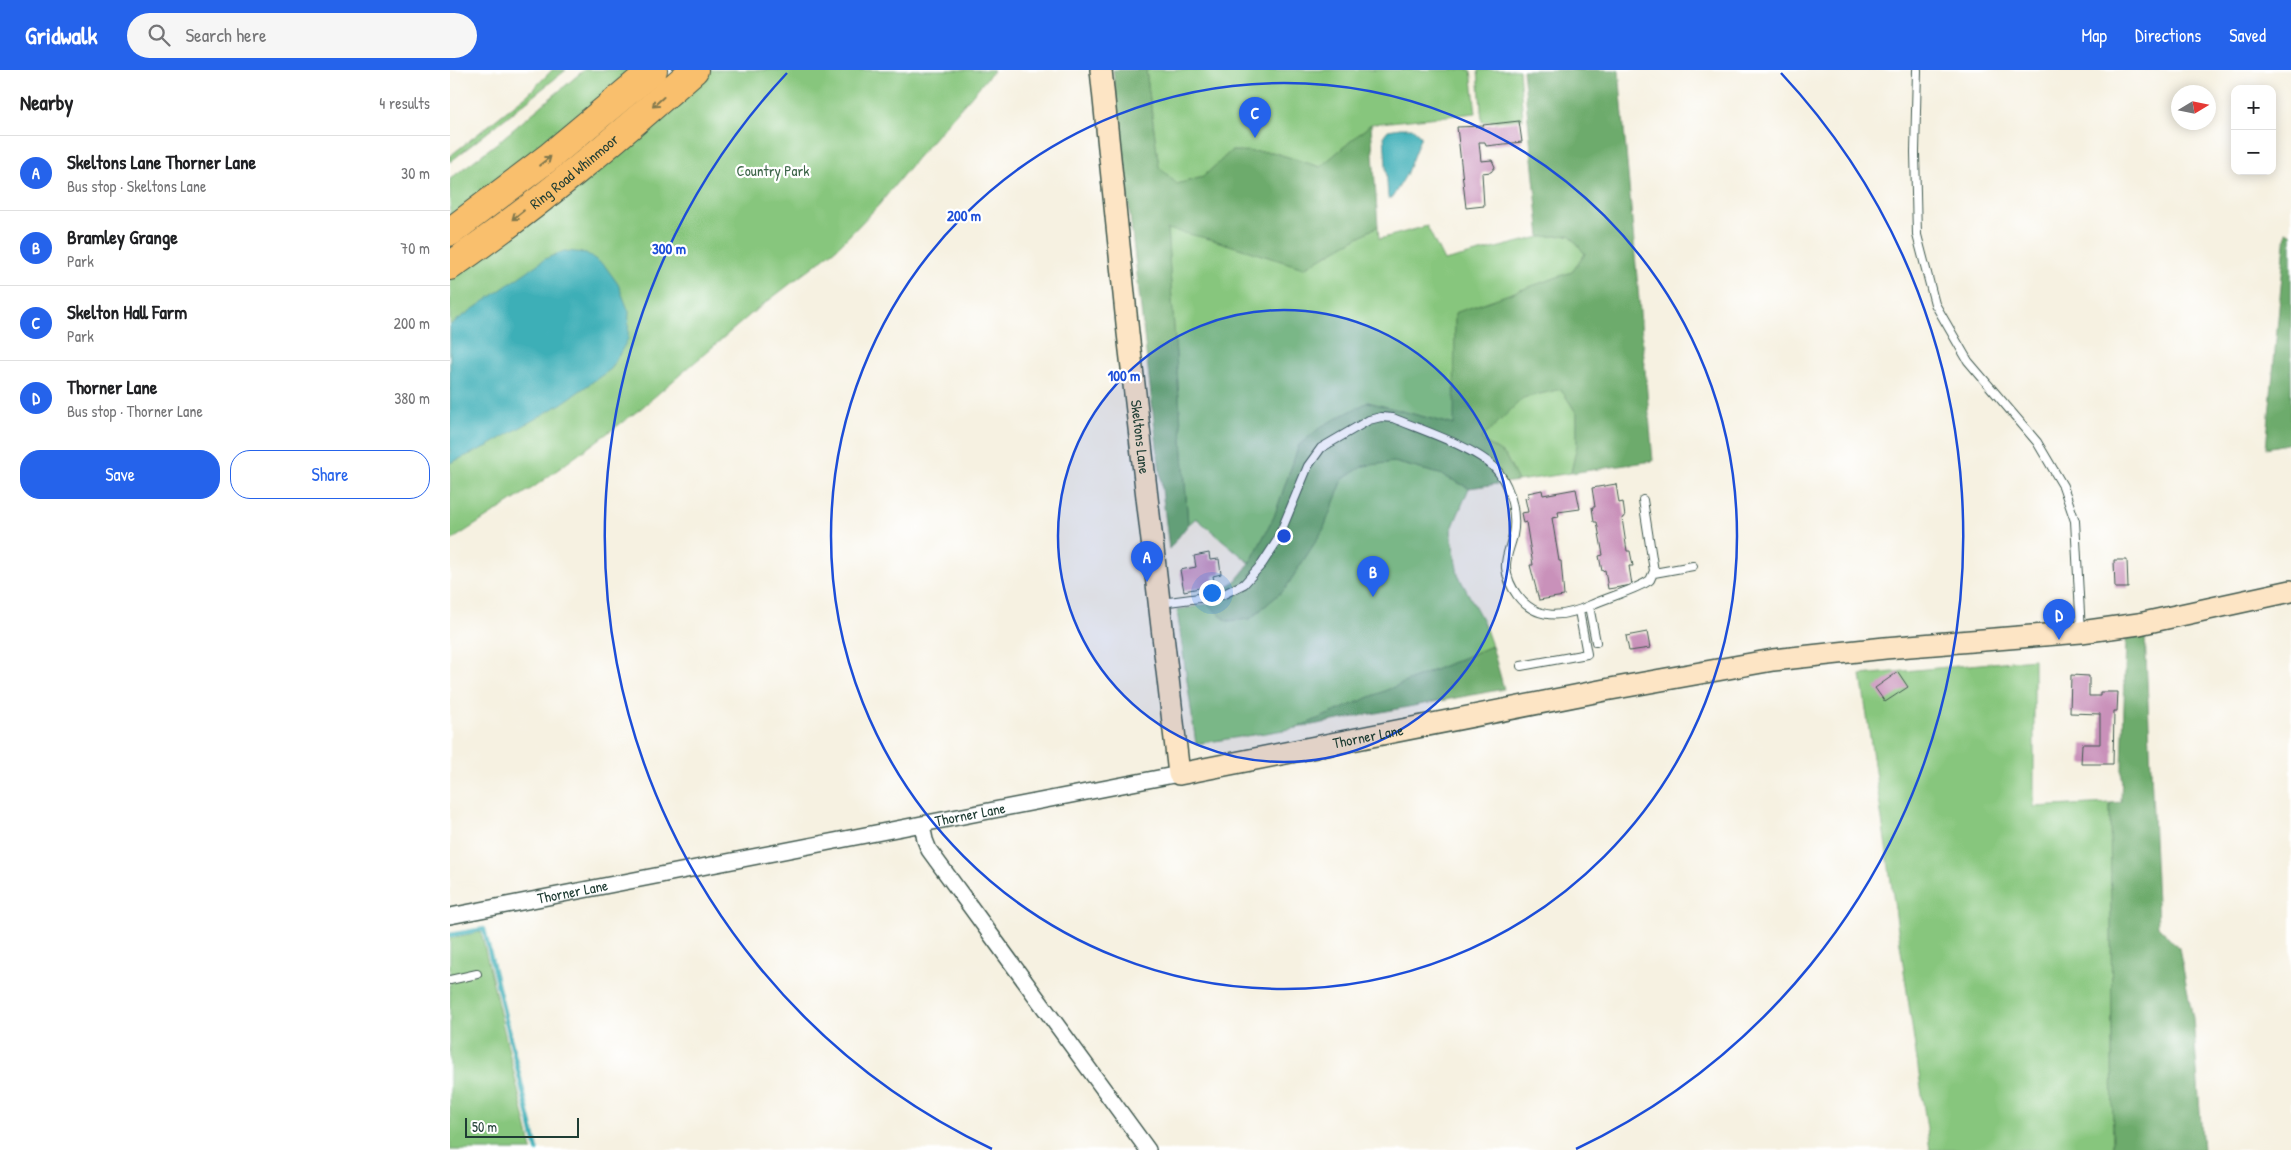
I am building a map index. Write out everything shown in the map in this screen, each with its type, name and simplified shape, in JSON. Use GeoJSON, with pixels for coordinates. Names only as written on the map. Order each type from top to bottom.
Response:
{"type":"FeatureCollection","features":[{"type":"Feature","properties":{"kind":"highway","name":"Ring Road Whinmoor"},"geometry":{"type":"LineString","coordinates":[[450,232],[549,158],[653,70]]}},
{"type":"Feature","properties":{"kind":"highway","name":"Ring Road Whinmoor"},"geometry":{"type":"LineString","coordinates":[[450,266],[557,185],[694,70]]}},
{"type":"Feature","properties":{"kind":"street","name":"Skeltons Lane"},"geometry":{"type":"LineString","coordinates":[[1101,70],[1128,333],[1179,774]]}},
{"type":"Feature","properties":{"kind":"street","name":"Thorner Lane"},"geometry":{"type":"LineString","coordinates":[[450,916],[1605,690],[1773,660],[1885,648],[2081,632],[2139,624],[2291,591]]}},
{"type":"Feature","properties":{"kind":"street"},"geometry":{"type":"LineString","coordinates":[[922,825],[924,840],[929,850],[1148,1150]]}},
{"type":"Feature","properties":{"kind":"lane"},"geometry":{"type":"LineString","coordinates":[[1917,70],[1915,152],[1917,235],[1935,304],[1968,361],[2037,442],[2063,486],[2075,520],[2081,632]]}},
{"type":"Feature","properties":{"kind":"lane"},"geometry":{"type":"LineString","coordinates":[[1160,603],[1222,594],[1244,584],[1262,564],[1276,540],[1314,456],[1329,442],[1369,420],[1381,417],[1393,418],[1474,453],[1492,465],[1505,483],[1514,514],[1514,534],[1506,565],[1512,588],[1528,606],[1538,613],[1559,616],[1579,611],[1647,582],[1654,573],[1693,566]]}},
{"type":"Feature","properties":{"kind":"lane"},"geometry":{"type":"LineString","coordinates":[[1642,500],[1654,573]]}},
{"type":"Feature","properties":{"kind":"lane"},"geometry":{"type":"LineString","coordinates":[[1589,606],[1596,642]]}},
{"type":"Feature","properties":{"kind":"lane"},"geometry":{"type":"LineString","coordinates":[[1521,666],[1587,654],[1579,611]]}},
{"type":"Feature","properties":{"kind":"lane"},"geometry":{"type":"LineString","coordinates":[[450,980],[477,974]]}},
{"type":"Feature","properties":{"kind":"green space"},"geometry":{"type":"Polygon","coordinates":[[[552,70],[566,70],[450,162],[450,156],[527,95],[552,70]]]}},
{"type":"Feature","properties":{"kind":"green space"},"geometry":{"type":"Polygon","coordinates":[[[584,70],[638,70],[450,222],[450,179],[497,143],[584,70]]]}},
{"type":"Feature","properties":{"kind":"green space","name":"Country Park"},"geometry":{"type":"Polygon","coordinates":[[[693,70],[994,70],[916,159],[878,206],[837,248],[751,314],[639,410],[534,487],[450,541],[450,276],[693,70]]]}},
{"type":"Feature","properties":{"kind":"green space"},"geometry":{"type":"Polygon","coordinates":[[[1113,70],[1146,70],[1159,167],[1177,184],[1203,177],[1231,151],[1272,152],[1320,167],[1371,124],[1378,226],[1304,268],[1210,239],[1167,229],[1188,525],[1169,549],[1113,70]]]}},
{"type":"Feature","properties":{"kind":"green space"},"geometry":{"type":"Polygon","coordinates":[[[1146,70],[1471,70],[1476,113],[1371,124],[1320,167],[1272,152],[1231,151],[1203,177],[1177,184],[1159,167],[1146,70]]]}},
{"type":"Feature","properties":{"kind":"green space"},"geometry":{"type":"Polygon","coordinates":[[[1478,70],[1519,70],[1523,119],[1482,122],[1478,70]]]}},
{"type":"Feature","properties":{"kind":"green space"},"geometry":{"type":"Polygon","coordinates":[[[1523,70],[1619,70],[1653,461],[1571,473],[1577,445],[1577,414],[1561,389],[1523,398],[1481,439],[1505,455],[1518,481],[1469,488],[1440,474],[1394,462],[1363,466],[1343,479],[1323,530],[1285,589],[1250,619],[1227,621],[1208,604],[1237,579],[1250,563],[1274,517],[1299,445],[1322,426],[1368,402],[1454,425],[1455,313],[1572,272],[1585,254],[1570,235],[1540,237],[1523,70]]]}},
{"type":"Feature","properties":{"kind":"green space"},"geometry":{"type":"Polygon","coordinates":[[[1378,226],[1379,239],[1427,226],[1444,261],[1540,237],[1570,235],[1585,254],[1572,272],[1455,313],[1455,425],[1368,402],[1299,445],[1274,517],[1250,563],[1196,518],[1188,525],[1167,228],[1304,268],[1378,226]]]}},
{"type":"Feature","properties":{"kind":"green space"},"geometry":{"type":"Polygon","coordinates":[[[2286,232],[2291,234],[2291,443],[2266,448],[2286,232]]]}},
{"type":"Feature","properties":{"kind":"green space"},"geometry":{"type":"Polygon","coordinates":[[[1561,389],[1577,414],[1577,445],[1571,473],[1518,481],[1505,455],[1480,439],[1522,398],[1561,389]]]}},
{"type":"Feature","properties":{"kind":"green space"},"geometry":{"type":"Polygon","coordinates":[[[1394,462],[1440,474],[1469,488],[1451,531],[1458,575],[1483,621],[1492,646],[1296,728],[1196,744],[1177,610],[1208,604],[1227,621],[1250,619],[1285,589],[1323,530],[1343,479],[1363,466],[1394,462]]]}},
{"type":"Feature","properties":{"kind":"green space"},"geometry":{"type":"Polygon","coordinates":[[[2145,634],[2158,926],[2179,948],[2193,1018],[2203,1150],[2113,1150],[2110,803],[2121,802],[2126,639],[2145,634]]]}},
{"type":"Feature","properties":{"kind":"green space"},"geometry":{"type":"Polygon","coordinates":[[[1492,646],[1504,689],[1296,728],[1492,646]]]}},
{"type":"Feature","properties":{"kind":"green space"},"geometry":{"type":"Polygon","coordinates":[[[2034,659],[2034,807],[2110,803],[2113,1150],[1930,1150],[1861,675],[2034,659]]]}},
{"type":"Feature","properties":{"kind":"green space"},"geometry":{"type":"Polygon","coordinates":[[[481,932],[532,1150],[450,1150],[450,938],[481,932]]]}},
{"type":"Feature","properties":{"kind":"water"},"geometry":{"type":"Polygon","coordinates":[[[1412,128],[1421,136],[1406,175],[1392,198],[1388,198],[1384,135],[1388,130],[1412,128]]]}},
{"type":"Feature","properties":{"kind":"water"},"geometry":{"type":"Polygon","coordinates":[[[564,251],[586,253],[605,266],[618,284],[629,312],[628,339],[611,369],[561,404],[488,446],[450,463],[450,325],[545,259],[564,251]]]}},
{"type":"Feature","properties":{"kind":"building"},"geometry":{"type":"Polygon","coordinates":[[[1519,121],[1522,142],[1486,146],[1485,142],[1479,142],[1481,161],[1492,160],[1495,167],[1491,172],[1482,173],[1484,206],[1466,208],[1457,127],[1484,126],[1519,121]]]}},
{"type":"Feature","properties":{"kind":"building"},"geometry":{"type":"Polygon","coordinates":[[[1616,484],[1619,503],[1623,502],[1625,517],[1622,518],[1627,551],[1630,551],[1633,566],[1629,566],[1632,585],[1608,589],[1605,570],[1602,571],[1599,556],[1603,555],[1597,522],[1594,522],[1592,507],[1595,507],[1592,488],[1616,484]]]}},
{"type":"Feature","properties":{"kind":"building"},"geometry":{"type":"Polygon","coordinates":[[[1576,489],[1580,509],[1558,512],[1559,517],[1552,518],[1559,561],[1561,561],[1564,596],[1539,600],[1530,565],[1533,565],[1526,522],[1523,523],[1521,513],[1528,512],[1525,498],[1529,497],[1528,493],[1542,490],[1543,495],[1576,489]]]}},
{"type":"Feature","properties":{"kind":"building"},"geometry":{"type":"Polygon","coordinates":[[[1209,553],[1210,560],[1219,559],[1221,574],[1213,576],[1215,585],[1184,591],[1180,570],[1196,567],[1194,556],[1209,553]]]}},
{"type":"Feature","properties":{"kind":"building"},"geometry":{"type":"Polygon","coordinates":[[[2114,560],[2127,560],[2128,588],[2115,588],[2114,560]]]}},
{"type":"Feature","properties":{"kind":"building"},"geometry":{"type":"Polygon","coordinates":[[[1647,632],[1650,648],[1629,651],[1626,636],[1647,632]]]}},
{"type":"Feature","properties":{"kind":"building"},"geometry":{"type":"Polygon","coordinates":[[[1898,672],[1908,687],[1885,702],[1875,688],[1898,672]]]}},
{"type":"Feature","properties":{"kind":"building"},"geometry":{"type":"Polygon","coordinates":[[[2071,675],[2089,676],[2089,696],[2100,696],[2100,692],[2118,692],[2117,711],[2114,711],[2113,764],[2081,764],[2082,744],[2100,744],[2100,714],[2070,713],[2071,675]]]}},
{"type":"Feature","properties":{"kind":"waterway"},"geometry":{"type":"LineString","coordinates":[[450,935],[484,929],[537,1150]]}},
{"type":"Feature","properties":{"kind":"place","name":"Skelton Hall Farm"},"geometry":{"type":"Point","coordinates":[1255,138]}},
{"type":"Feature","properties":{"kind":"place","name":"Skeltons Lane Thorner Lane"},"geometry":{"type":"Point","coordinates":[1147,582]}},
{"type":"Feature","properties":{"kind":"place","name":"Bramley Grange"},"geometry":{"type":"Point","coordinates":[1373,597]}},
{"type":"Feature","properties":{"kind":"place","name":"Thorner Lane"},"geometry":{"type":"Point","coordinates":[2059,640]}}]}
